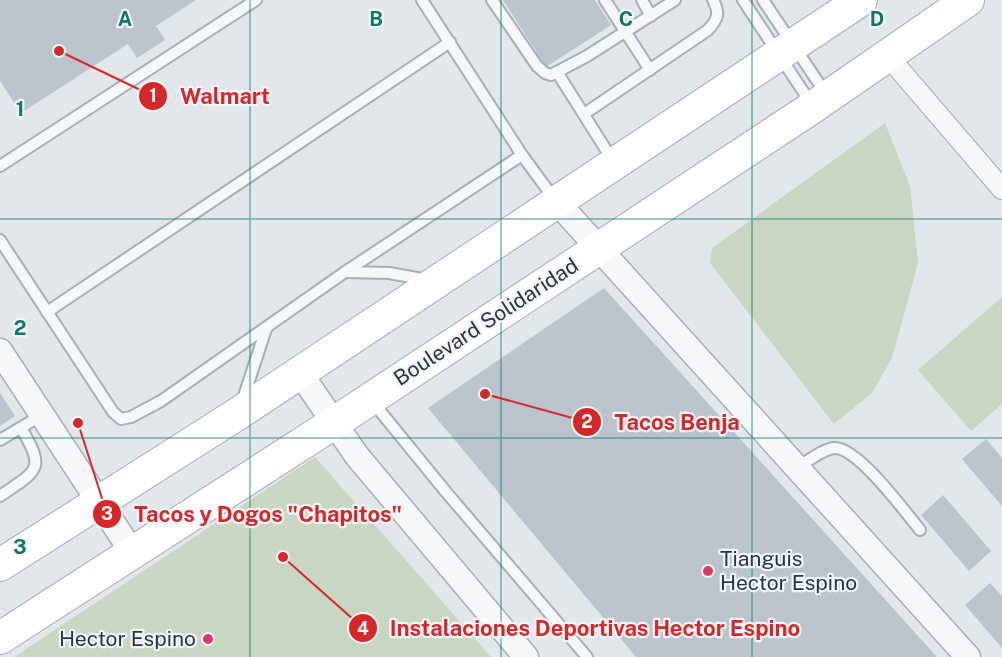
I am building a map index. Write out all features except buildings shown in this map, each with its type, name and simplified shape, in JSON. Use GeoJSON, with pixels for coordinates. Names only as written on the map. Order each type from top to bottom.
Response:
{"type":"FeatureCollection","features":[{"type":"Feature","properties":{"kind":"main road"},"geometry":{"type":"LineString","coordinates":[[1,568],[7,582],[33,544],[300,373],[861,0]]}},
{"type":"Feature","properties":{"kind":"main road","name":"Boulevard Solidaridad"},"geometry":{"type":"LineString","coordinates":[[0,638],[334,423],[598,249],[820,102],[968,0]]}},
{"type":"Feature","properties":{"kind":"street"},"geometry":{"type":"LineString","coordinates":[[887,56],[1002,189]]}},
{"type":"Feature","properties":{"kind":"street"},"geometry":{"type":"LineString","coordinates":[[556,201],[968,657]]}},
{"type":"Feature","properties":{"kind":"street"},"geometry":{"type":"LineString","coordinates":[[0,351],[132,552]]}},
{"type":"Feature","properties":{"kind":"street"},"geometry":{"type":"LineString","coordinates":[[300,373],[357,456],[526,657]]}},
{"type":"Feature","properties":{"kind":"lane"},"geometry":{"type":"LineString","coordinates":[[2,161],[256,0]]}},
{"type":"Feature","properties":{"kind":"lane"},"geometry":{"type":"LineString","coordinates":[[422,0],[522,155],[556,201]]}},
{"type":"Feature","properties":{"kind":"lane"},"geometry":{"type":"LineString","coordinates":[[492,0],[537,66],[551,75],[626,32],[675,0]]}},
{"type":"Feature","properties":{"kind":"lane"},"geometry":{"type":"LineString","coordinates":[[605,0],[650,70]]}},
{"type":"Feature","properties":{"kind":"lane"},"geometry":{"type":"LineString","coordinates":[[642,0],[651,16]]}},
{"type":"Feature","properties":{"kind":"lane"},"geometry":{"type":"LineString","coordinates":[[584,114],[708,30],[714,24],[718,12],[713,0]]}},
{"type":"Feature","properties":{"kind":"lane"},"geometry":{"type":"LineString","coordinates":[[743,0],[786,50],[820,102]]}},
{"type":"Feature","properties":{"kind":"lane"},"geometry":{"type":"LineString","coordinates":[[763,0],[786,50],[820,102]]}},
{"type":"Feature","properties":{"kind":"lane"},"geometry":{"type":"LineString","coordinates":[[47,312],[450,42]]}},
{"type":"Feature","properties":{"kind":"lane"},"geometry":{"type":"LineString","coordinates":[[557,72],[614,163]]}},
{"type":"Feature","properties":{"kind":"lane"},"geometry":{"type":"LineString","coordinates":[[0,240],[113,412],[121,419],[131,417],[161,401],[345,272],[522,155]]}},
{"type":"Feature","properties":{"kind":"lane"},"geometry":{"type":"LineString","coordinates":[[345,272],[389,273],[437,282]]}},
{"type":"Feature","properties":{"kind":"lane"},"geometry":{"type":"LineString","coordinates":[[238,413],[266,328]]}},
{"type":"Feature","properties":{"kind":"lane"},"geometry":{"type":"LineString","coordinates":[[369,399],[587,657]]}},
{"type":"Feature","properties":{"kind":"lane"},"geometry":{"type":"LineString","coordinates":[[0,440],[42,415]]}},
{"type":"Feature","properties":{"kind":"lane"},"geometry":{"type":"LineString","coordinates":[[0,496],[33,471],[37,463],[21,428]]}},
{"type":"Feature","properties":{"kind":"lane"},"geometry":{"type":"LineString","coordinates":[[797,468],[824,452],[834,448],[842,449],[862,463],[920,530]]}},
{"type":"Feature","properties":{"kind":"green space"},"geometry":{"type":"Polygon","coordinates":[[[885,123],[910,186],[918,263],[892,358],[872,393],[834,424],[710,263],[712,248],[885,123]]]}},
{"type":"Feature","properties":{"kind":"green space"},"geometry":{"type":"Polygon","coordinates":[[[1002,297],[1002,404],[971,431],[918,370],[1002,297]]]}},
{"type":"Feature","properties":{"kind":"green space"},"geometry":{"type":"Polygon","coordinates":[[[315,457],[491,657],[14,657],[315,457]]]}},
{"type":"Feature","properties":{"kind":"place","name":"Walmart"},"geometry":{"type":"Point","coordinates":[59,51]}},
{"type":"Feature","properties":{"kind":"place","name":"Tacos Benja"},"geometry":{"type":"Point","coordinates":[485,394]}},
{"type":"Feature","properties":{"kind":"place","name":"Tacos y Dogos \"Chapitos\""},"geometry":{"type":"Point","coordinates":[78,423]}},
{"type":"Feature","properties":{"kind":"place","name":"Instalaciones Deportivas Hector Espino"},"geometry":{"type":"Point","coordinates":[283,557]}},
{"type":"Feature","properties":{"kind":"place","name":"Tianguis Hector Espino"},"geometry":{"type":"Point","coordinates":[708,571]}},
{"type":"Feature","properties":{"kind":"place","name":"Hector Espino"},"geometry":{"type":"Point","coordinates":[208,639]}}]}
